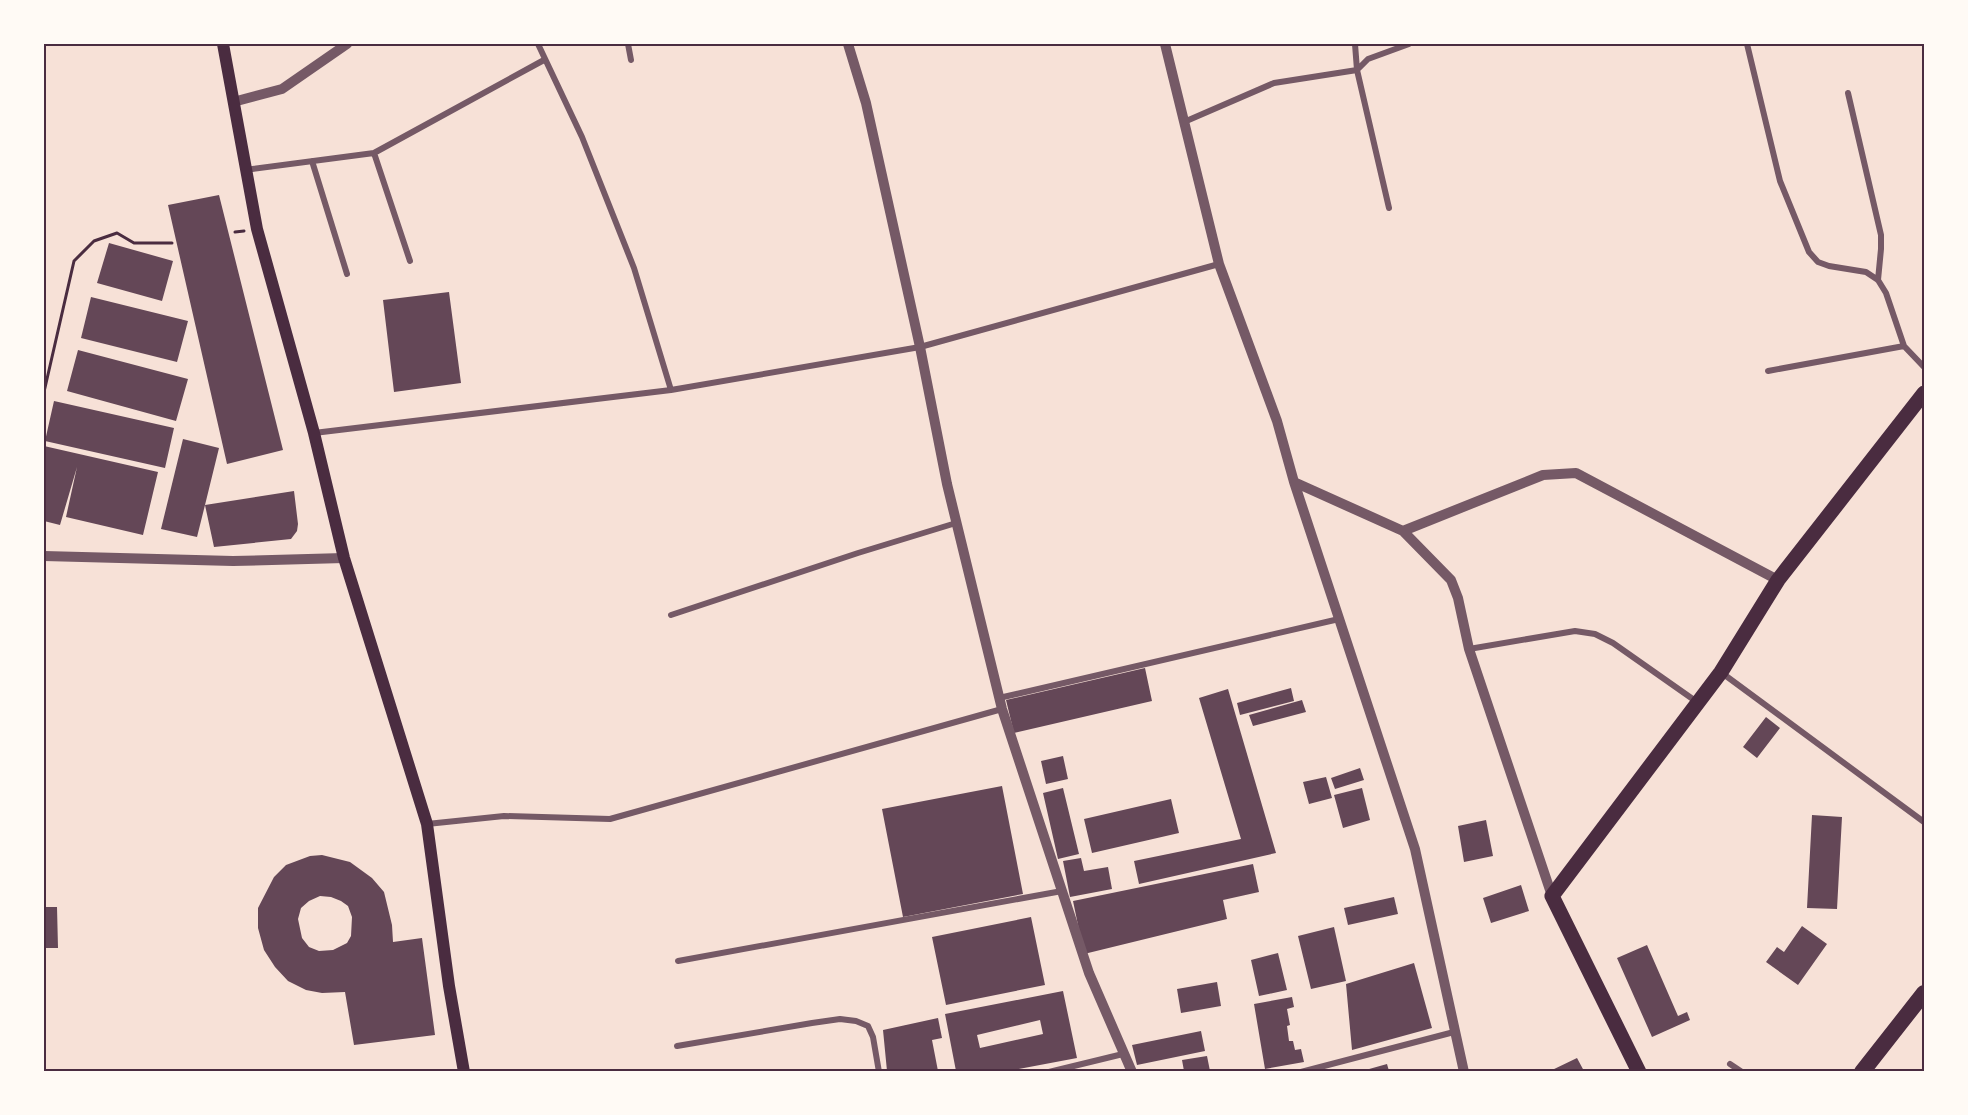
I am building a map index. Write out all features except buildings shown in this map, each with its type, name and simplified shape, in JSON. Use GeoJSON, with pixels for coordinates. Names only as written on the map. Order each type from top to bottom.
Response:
{"type":"FeatureCollection","features":[{"type":"Feature","properties":{"kind":"highway"},"geometry":{"type":"LineString","coordinates":[[1862,1071],[1924,993]]}},
{"type":"Feature","properties":{"kind":"main road"},"geometry":{"type":"LineString","coordinates":[[223,44],[257,229],[314,433],[344,558],[427,825],[449,986],[464,1071]]}},
{"type":"Feature","properties":{"kind":"main road"},"geometry":{"type":"LineString","coordinates":[[1639,1071],[1552,896],[1721,672],[1778,580],[1924,393]]}},
{"type":"Feature","properties":{"kind":"street"},"geometry":{"type":"LineString","coordinates":[[233,102],[282,89],[347,44]]}},
{"type":"Feature","properties":{"kind":"street"},"geometry":{"type":"LineString","coordinates":[[538,44],[582,137],[634,268],[671,390]]}},
{"type":"Feature","properties":{"kind":"street"},"geometry":{"type":"LineString","coordinates":[[628,44],[632,60]]}},
{"type":"Feature","properties":{"kind":"street"},"geometry":{"type":"LineString","coordinates":[[848,44],[866,103],[956,523],[1000,703],[1089,973],[1132,1071]]}},
{"type":"Feature","properties":{"kind":"street"},"geometry":{"type":"LineString","coordinates":[[1165,44],[1219,264],[1277,421],[1294,482],[1414,849],[1464,1071]]}},
{"type":"Feature","properties":{"kind":"street"},"geometry":{"type":"LineString","coordinates":[[1355,44],[1357,70],[1389,208]]}},
{"type":"Feature","properties":{"kind":"street"},"geometry":{"type":"LineString","coordinates":[[1184,122],[1274,83],[1357,70],[1368,59],[1409,44]]}},
{"type":"Feature","properties":{"kind":"street"},"geometry":{"type":"LineString","coordinates":[[1747,44],[1780,181],[1809,252],[1818,262],[1866,272],[1878,280],[1886,293],[1904,346],[1924,367]]}},
{"type":"Feature","properties":{"kind":"street"},"geometry":{"type":"LineString","coordinates":[[245,170],[374,153],[544,60]]}},
{"type":"Feature","properties":{"kind":"street"},"geometry":{"type":"LineString","coordinates":[[1848,93],[1881,235],[1878,280]]}},
{"type":"Feature","properties":{"kind":"street"},"geometry":{"type":"LineString","coordinates":[[374,153],[410,261]]}},
{"type":"Feature","properties":{"kind":"street"},"geometry":{"type":"LineString","coordinates":[[312,162],[347,274]]}},
{"type":"Feature","properties":{"kind":"street"},"geometry":{"type":"LineString","coordinates":[[314,433],[671,390],[920,347],[1219,264]]}},
{"type":"Feature","properties":{"kind":"street"},"geometry":{"type":"LineString","coordinates":[[1768,371],[1904,346]]}},
{"type":"Feature","properties":{"kind":"street"},"geometry":{"type":"LineString","coordinates":[[1403,531],[1543,476],[1576,473],[1778,580]]}},
{"type":"Feature","properties":{"kind":"street"},"geometry":{"type":"LineString","coordinates":[[1294,482],[1403,531],[1450,580],[1458,598],[1469,649],[1552,896]]}},
{"type":"Feature","properties":{"kind":"street"},"geometry":{"type":"LineString","coordinates":[[671,615],[956,523]]}},
{"type":"Feature","properties":{"kind":"street"},"geometry":{"type":"LineString","coordinates":[[44,556],[232,561],[344,558]]}},
{"type":"Feature","properties":{"kind":"street"},"geometry":{"type":"LineString","coordinates":[[427,825],[504,816],[610,819],[1000,703],[1339,619]]}},
{"type":"Feature","properties":{"kind":"street"},"geometry":{"type":"LineString","coordinates":[[1469,649],[1575,631],[1595,634],[1613,643],[1697,702]]}},
{"type":"Feature","properties":{"kind":"street"},"geometry":{"type":"LineString","coordinates":[[1721,672],[1924,822]]}},
{"type":"Feature","properties":{"kind":"street"},"geometry":{"type":"LineString","coordinates":[[678,961],[1062,891]]}},
{"type":"Feature","properties":{"kind":"street"},"geometry":{"type":"LineString","coordinates":[[677,1046],[840,1019],[856,1021],[868,1026],[873,1037],[879,1071]]}},
{"type":"Feature","properties":{"kind":"street"},"geometry":{"type":"LineString","coordinates":[[1301,1071],[1454,1032]]}},
{"type":"Feature","properties":{"kind":"street"},"geometry":{"type":"LineString","coordinates":[[1049,1071],[1123,1054]]}},
{"type":"Feature","properties":{"kind":"street"},"geometry":{"type":"LineString","coordinates":[[1730,1064],[1742,1071]]}},
{"type":"Feature","properties":{"kind":"path"},"geometry":{"type":"LineString","coordinates":[[44,392],[74,261],[94,241],[117,233],[134,243],[172,243]]}}]}
